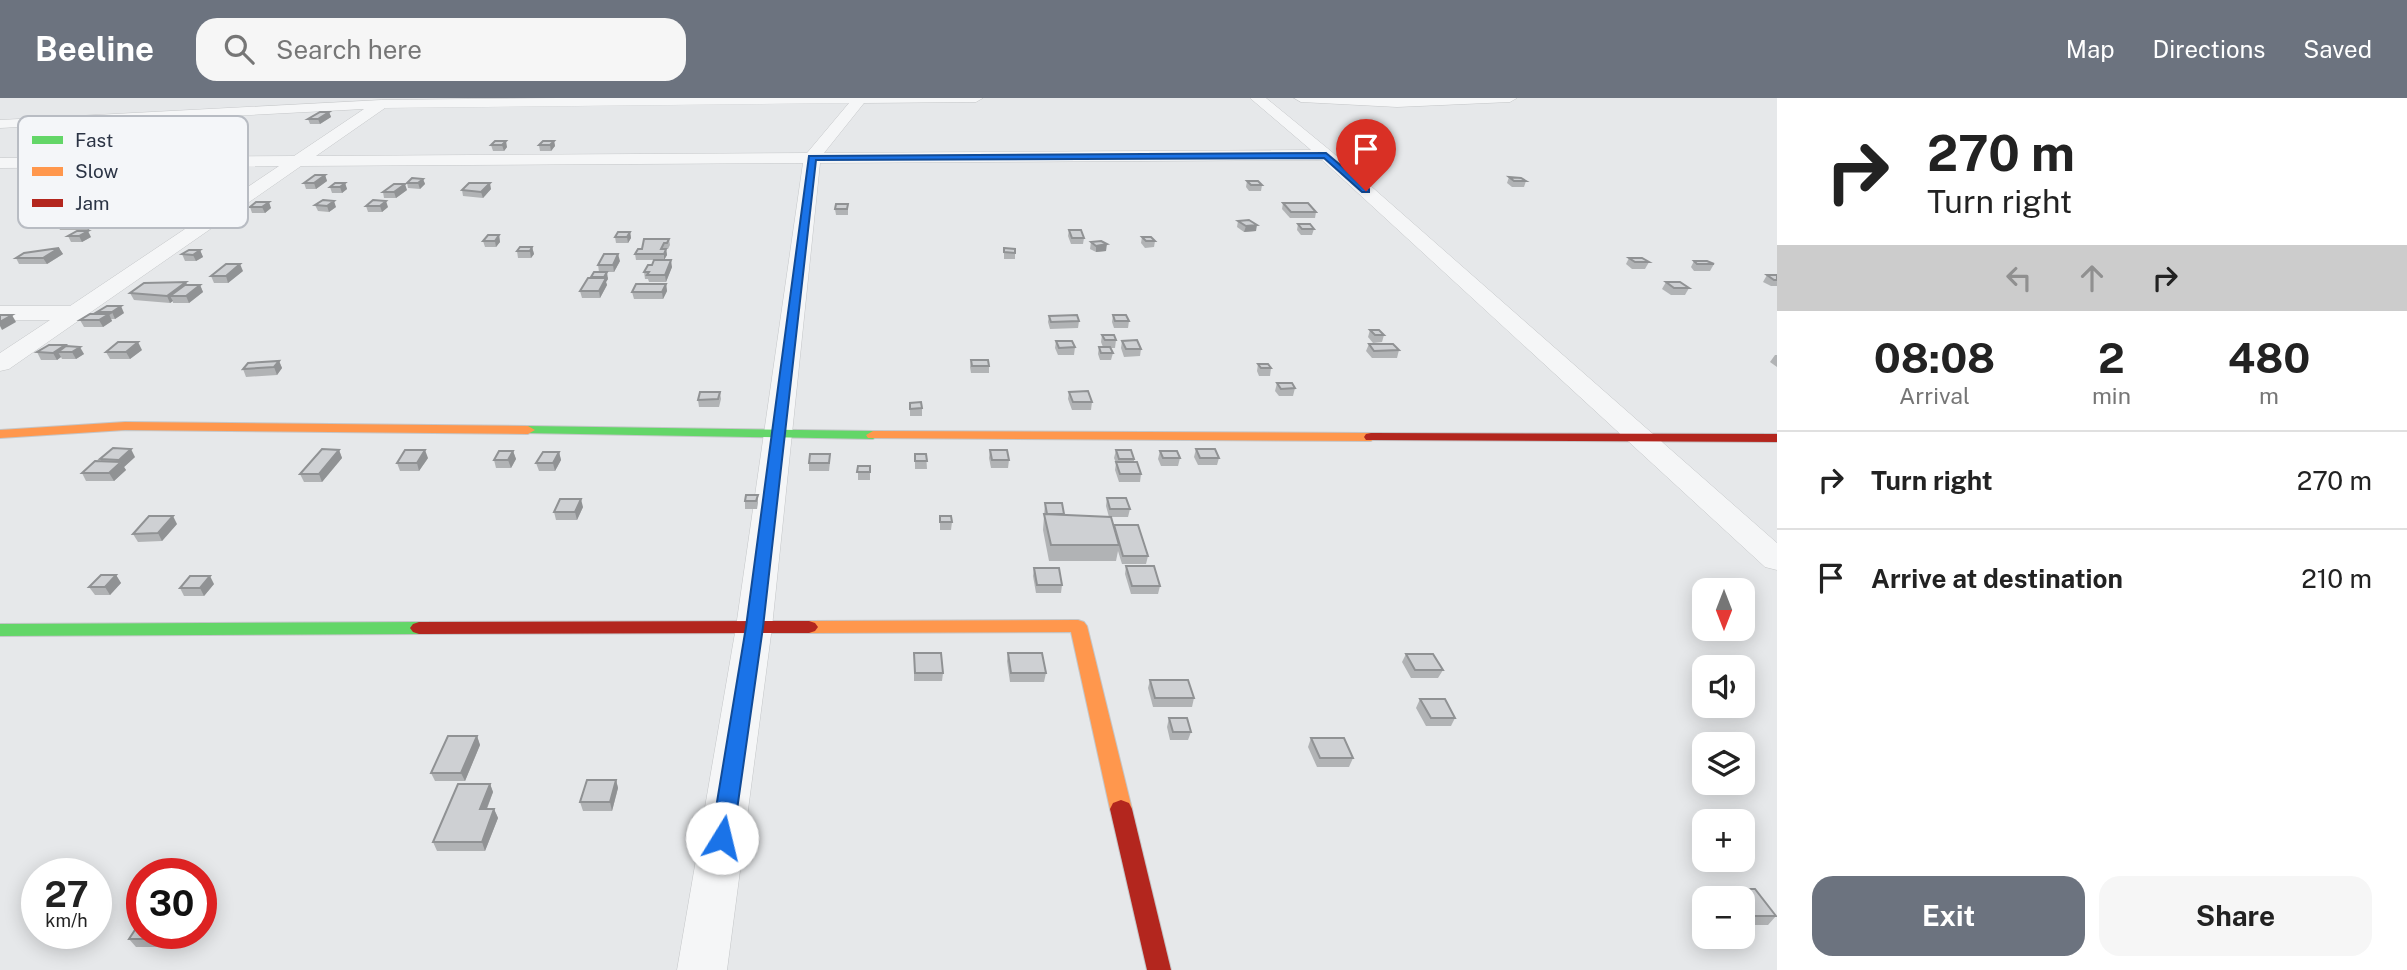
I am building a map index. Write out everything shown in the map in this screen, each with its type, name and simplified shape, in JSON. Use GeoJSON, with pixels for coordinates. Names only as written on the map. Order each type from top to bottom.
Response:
{"type":"FeatureCollection","features":[{"type":"Feature","properties":{"kind":"street"},"geometry":{"type":"LineString","coordinates":[[702,970],[754,627],[812,158],[861,98]]}},
{"type":"Feature","properties":{"kind":"street"},"geometry":{"type":"LineString","coordinates":[[134,116],[385,101],[976,98]]}},
{"type":"Feature","properties":{"kind":"street"},"geometry":{"type":"LineString","coordinates":[[1257,98],[1326,155],[1640,440],[1777,560]]}},
{"type":"Feature","properties":{"kind":"street"},"geometry":{"type":"LineString","coordinates":[[1301,98],[1397,103],[1510,98]]}},
{"type":"Feature","properties":{"kind":"street"},"geometry":{"type":"LineString","coordinates":[[248,193],[385,101]]}},
{"type":"Feature","properties":{"kind":"street"},"geometry":{"type":"LineString","coordinates":[[0,124],[18,123]]}},
{"type":"Feature","properties":{"kind":"street"},"geometry":{"type":"LineString","coordinates":[[248,161],[1326,155]]}},
{"type":"Feature","properties":{"kind":"street"},"geometry":{"type":"LineString","coordinates":[[0,163],[18,163]]}},
{"type":"Feature","properties":{"kind":"street"},"geometry":{"type":"LineString","coordinates":[[0,364],[198,228]]}},
{"type":"Feature","properties":{"kind":"street"},"geometry":{"type":"LineString","coordinates":[[0,313],[75,313]]}},
{"type":"Feature","properties":{"kind":"street"},"geometry":{"type":"LineString","coordinates":[[0,434],[152,426],[778,435],[1777,439]]}},
{"type":"Feature","properties":{"kind":"street"},"geometry":{"type":"LineString","coordinates":[[0,631],[1078,626],[1159,970]]}},
{"type":"Feature","properties":{"kind":"building"},"geometry":{"type":"Polygon","coordinates":[[[320,112],[329,112],[318,119],[308,119],[320,112]]]}},
{"type":"Feature","properties":{"kind":"building"},"geometry":{"type":"Polygon","coordinates":[[[495,141],[506,141],[502,145],[491,145],[495,141]]]}},
{"type":"Feature","properties":{"kind":"building"},"geometry":{"type":"Polygon","coordinates":[[[543,141],[554,141],[550,145],[539,145],[543,141]]]}},
{"type":"Feature","properties":{"kind":"building"},"geometry":{"type":"Polygon","coordinates":[[[315,175],[325,175],[314,183],[304,183],[315,175]]]}},
{"type":"Feature","properties":{"kind":"building"},"geometry":{"type":"Polygon","coordinates":[[[1509,177],[1521,178],[1526,181],[1514,181],[1509,177]]]}},
{"type":"Feature","properties":{"kind":"building"},"geometry":{"type":"Polygon","coordinates":[[[412,178],[423,179],[418,183],[407,183],[412,178]]]}},
{"type":"Feature","properties":{"kind":"building"},"geometry":{"type":"Polygon","coordinates":[[[1247,181],[1258,181],[1262,185],[1251,185],[1247,181]]]}},
{"type":"Feature","properties":{"kind":"building"},"geometry":{"type":"Polygon","coordinates":[[[335,183],[345,183],[340,187],[330,187],[335,183]]]}},
{"type":"Feature","properties":{"kind":"building"},"geometry":{"type":"Polygon","coordinates":[[[469,183],[490,183],[481,192],[462,190],[469,183]]]}},
{"type":"Feature","properties":{"kind":"building"},"geometry":{"type":"Polygon","coordinates":[[[394,184],[405,184],[394,192],[383,192],[394,184]]]}},
{"type":"Feature","properties":{"kind":"building"},"geometry":{"type":"Polygon","coordinates":[[[323,200],[334,201],[327,206],[315,205],[323,200]]]}},
{"type":"Feature","properties":{"kind":"building"},"geometry":{"type":"Polygon","coordinates":[[[373,200],[386,201],[380,206],[366,206],[373,200]]]}},
{"type":"Feature","properties":{"kind":"building"},"geometry":{"type":"Polygon","coordinates":[[[256,202],[269,202],[262,207],[250,207],[256,202]]]}},
{"type":"Feature","properties":{"kind":"building"},"geometry":{"type":"Polygon","coordinates":[[[1283,203],[1308,203],[1316,212],[1291,212],[1283,203]]]}},
{"type":"Feature","properties":{"kind":"building"},"geometry":{"type":"Polygon","coordinates":[[[836,204],[848,204],[847,209],[835,209],[836,204]]]}},
{"type":"Feature","properties":{"kind":"building"},"geometry":{"type":"Polygon","coordinates":[[[1249,220],[1257,225],[1246,226],[1238,221],[1249,220]]]}},
{"type":"Feature","properties":{"kind":"building"},"geometry":{"type":"Polygon","coordinates":[[[1298,224],[1310,224],[1314,229],[1302,229],[1298,224]]]}},
{"type":"Feature","properties":{"kind":"building"},"geometry":{"type":"Polygon","coordinates":[[[1069,230],[1081,230],[1084,238],[1072,238],[1069,230]]]}},
{"type":"Feature","properties":{"kind":"building"},"geometry":{"type":"Polygon","coordinates":[[[77,231],[88,231],[79,236],[68,236],[77,231]]]}},
{"type":"Feature","properties":{"kind":"building"},"geometry":{"type":"Polygon","coordinates":[[[618,232],[630,232],[627,237],[615,237],[618,232]]]}},
{"type":"Feature","properties":{"kind":"building"},"geometry":{"type":"Polygon","coordinates":[[[488,235],[499,235],[495,241],[483,241],[488,235]]]}},
{"type":"Feature","properties":{"kind":"building"},"geometry":{"type":"Polygon","coordinates":[[[1142,237],[1151,237],[1155,241],[1146,241],[1142,237]]]}},
{"type":"Feature","properties":{"kind":"building"},"geometry":{"type":"Polygon","coordinates":[[[644,239],[669,239],[661,249],[666,249],[664,254],[635,254],[638,249],[642,249],[644,239]]]}},
{"type":"Feature","properties":{"kind":"building"},"geometry":{"type":"Polygon","coordinates":[[[1101,241],[1107,244],[1096,246],[1091,242],[1101,241]]]}},
{"type":"Feature","properties":{"kind":"building"},"geometry":{"type":"Polygon","coordinates":[[[520,247],[532,247],[530,251],[517,251],[520,247]]]}},
{"type":"Feature","properties":{"kind":"building"},"geometry":{"type":"Polygon","coordinates":[[[59,248],[43,258],[16,258],[24,253],[59,248]]]}},
{"type":"Feature","properties":{"kind":"building"},"geometry":{"type":"Polygon","coordinates":[[[1004,248],[1015,249],[1015,253],[1004,252],[1004,248]]]}},
{"type":"Feature","properties":{"kind":"building"},"geometry":{"type":"Polygon","coordinates":[[[189,250],[200,250],[193,255],[182,254],[189,250]]]}},
{"type":"Feature","properties":{"kind":"building"},"geometry":{"type":"Polygon","coordinates":[[[604,254],[618,254],[613,265],[598,265],[604,254]]]}},
{"type":"Feature","properties":{"kind":"building"},"geometry":{"type":"Polygon","coordinates":[[[1629,258],[1642,258],[1649,262],[1635,262],[1629,258]]]}},
{"type":"Feature","properties":{"kind":"building"},"geometry":{"type":"Polygon","coordinates":[[[654,260],[671,260],[665,275],[647,275],[649,272],[644,272],[654,260]]]}},
{"type":"Feature","properties":{"kind":"building"},"geometry":{"type":"Polygon","coordinates":[[[1694,261],[1707,261],[1714,264],[1697,264],[1694,261]]]}},
{"type":"Feature","properties":{"kind":"building"},"geometry":{"type":"Polygon","coordinates":[[[226,264],[240,264],[226,276],[211,276],[226,264]]]}},
{"type":"Feature","properties":{"kind":"building"},"geometry":{"type":"Polygon","coordinates":[[[594,272],[607,272],[604,277],[591,277],[594,272]]]}},
{"type":"Feature","properties":{"kind":"building"},"geometry":{"type":"Polygon","coordinates":[[[1767,275],[1777,275],[1777,280],[1774,280],[1767,275]]]}},
{"type":"Feature","properties":{"kind":"building"},"geometry":{"type":"Polygon","coordinates":[[[588,278],[606,278],[599,291],[580,291],[588,278]]]}},
{"type":"Feature","properties":{"kind":"building"},"geometry":{"type":"Polygon","coordinates":[[[186,282],[167,296],[130,293],[144,283],[186,282]]]}},
{"type":"Feature","properties":{"kind":"building"},"geometry":{"type":"Polygon","coordinates":[[[1666,282],[1680,282],[1689,288],[1674,288],[1666,282]]]}},
{"type":"Feature","properties":{"kind":"building"},"geometry":{"type":"Polygon","coordinates":[[[636,284],[666,284],[662,292],[632,292],[636,284]]]}},
{"type":"Feature","properties":{"kind":"building"},"geometry":{"type":"Polygon","coordinates":[[[185,285],[200,285],[186,296],[170,296],[185,285]]]}},
{"type":"Feature","properties":{"kind":"building"},"geometry":{"type":"Polygon","coordinates":[[[107,306],[121,306],[112,312],[97,312],[107,306]]]}},
{"type":"Feature","properties":{"kind":"building"},"geometry":{"type":"Polygon","coordinates":[[[90,314],[109,314],[99,320],[80,320],[90,314]]]}},
{"type":"Feature","properties":{"kind":"building"},"geometry":{"type":"Polygon","coordinates":[[[0,315],[12,315],[0,322],[0,315]]]}},
{"type":"Feature","properties":{"kind":"building"},"geometry":{"type":"Polygon","coordinates":[[[1077,315],[1079,321],[1051,322],[1049,316],[1077,315]]]}},
{"type":"Feature","properties":{"kind":"building"},"geometry":{"type":"Polygon","coordinates":[[[1113,315],[1126,315],[1129,321],[1115,321],[1113,315]]]}},
{"type":"Feature","properties":{"kind":"building"},"geometry":{"type":"Polygon","coordinates":[[[1370,330],[1379,330],[1384,335],[1375,335],[1370,330]]]}},
{"type":"Feature","properties":{"kind":"building"},"geometry":{"type":"Polygon","coordinates":[[[1102,335],[1114,335],[1116,340],[1105,340],[1102,335]]]}},
{"type":"Feature","properties":{"kind":"building"},"geometry":{"type":"Polygon","coordinates":[[[1137,340],[1141,349],[1126,349],[1122,341],[1137,340]]]}},
{"type":"Feature","properties":{"kind":"building"},"geometry":{"type":"Polygon","coordinates":[[[1056,341],[1072,341],[1075,347],[1059,348],[1056,341]]]}},
{"type":"Feature","properties":{"kind":"building"},"geometry":{"type":"Polygon","coordinates":[[[118,342],[138,342],[126,352],[106,352],[118,342]]]}},
{"type":"Feature","properties":{"kind":"building"},"geometry":{"type":"Polygon","coordinates":[[[1369,344],[1393,344],[1399,350],[1374,351],[1369,344]]]}},
{"type":"Feature","properties":{"kind":"building"},"geometry":{"type":"Polygon","coordinates":[[[49,345],[65,345],[53,353],[37,352],[49,345]]]}},
{"type":"Feature","properties":{"kind":"building"},"geometry":{"type":"Polygon","coordinates":[[[66,346],[80,347],[72,352],[58,352],[66,346]]]}},
{"type":"Feature","properties":{"kind":"building"},"geometry":{"type":"Polygon","coordinates":[[[1099,347],[1110,347],[1113,353],[1101,353],[1099,347]]]}},
{"type":"Feature","properties":{"kind":"building"},"geometry":{"type":"Polygon","coordinates":[[[971,360],[988,360],[989,366],[972,366],[971,360]]]}},
{"type":"Feature","properties":{"kind":"building"},"geometry":{"type":"Polygon","coordinates":[[[279,361],[274,367],[243,369],[248,363],[279,361]]]}},
{"type":"Feature","properties":{"kind":"building"},"geometry":{"type":"Polygon","coordinates":[[[1258,364],[1268,364],[1271,368],[1261,368],[1258,364]]]}},
{"type":"Feature","properties":{"kind":"building"},"geometry":{"type":"Polygon","coordinates":[[[1277,383],[1292,383],[1295,388],[1281,389],[1277,383]]]}},
{"type":"Feature","properties":{"kind":"building"},"geometry":{"type":"Polygon","coordinates":[[[1088,391],[1092,402],[1073,402],[1069,392],[1088,391]]]}},
{"type":"Feature","properties":{"kind":"building"},"geometry":{"type":"Polygon","coordinates":[[[700,392],[720,392],[718,399],[698,400],[700,392]]]}},
{"type":"Feature","properties":{"kind":"building"},"geometry":{"type":"Polygon","coordinates":[[[921,402],[922,408],[910,409],[910,403],[921,402]]]}},
{"type":"Feature","properties":{"kind":"building"},"geometry":{"type":"Polygon","coordinates":[[[113,448],[131,449],[119,460],[100,459],[113,448]]]}},
{"type":"Feature","properties":{"kind":"building"},"geometry":{"type":"Polygon","coordinates":[[[322,449],[339,450],[319,474],[300,474],[322,449]]]}},
{"type":"Feature","properties":{"kind":"building"},"geometry":{"type":"Polygon","coordinates":[[[1196,449],[1215,449],[1219,458],[1200,458],[1196,449]]]}},
{"type":"Feature","properties":{"kind":"building"},"geometry":{"type":"Polygon","coordinates":[[[405,450],[425,450],[417,463],[397,463],[405,450]]]}},
{"type":"Feature","properties":{"kind":"building"},"geometry":{"type":"Polygon","coordinates":[[[990,450],[1007,450],[1009,460],[992,460],[990,450]]]}},
{"type":"Feature","properties":{"kind":"building"},"geometry":{"type":"Polygon","coordinates":[[[1116,450],[1131,450],[1134,459],[1119,459],[1116,450]]]}},
{"type":"Feature","properties":{"kind":"building"},"geometry":{"type":"Polygon","coordinates":[[[499,451],[513,451],[508,460],[494,460],[499,451]]]}},
{"type":"Feature","properties":{"kind":"building"},"geometry":{"type":"Polygon","coordinates":[[[1160,451],[1177,451],[1180,458],[1163,458],[1160,451]]]}},
{"type":"Feature","properties":{"kind":"building"},"geometry":{"type":"Polygon","coordinates":[[[543,452],[559,452],[553,463],[536,463],[543,452]]]}},
{"type":"Feature","properties":{"kind":"building"},"geometry":{"type":"Polygon","coordinates":[[[810,454],[830,454],[829,463],[809,463],[810,454]]]}},
{"type":"Feature","properties":{"kind":"building"},"geometry":{"type":"Polygon","coordinates":[[[915,454],[926,454],[927,461],[915,461],[915,454]]]}},
{"type":"Feature","properties":{"kind":"building"},"geometry":{"type":"Polygon","coordinates":[[[95,461],[121,462],[109,473],[82,473],[95,461]]]}},
{"type":"Feature","properties":{"kind":"building"},"geometry":{"type":"Polygon","coordinates":[[[1116,462],[1137,462],[1141,474],[1120,474],[1116,462]]]}},
{"type":"Feature","properties":{"kind":"building"},"geometry":{"type":"Polygon","coordinates":[[[858,466],[870,466],[870,472],[857,472],[858,466]]]}},
{"type":"Feature","properties":{"kind":"building"},"geometry":{"type":"Polygon","coordinates":[[[746,495],[758,495],[756,501],[745,501],[746,495]]]}},
{"type":"Feature","properties":{"kind":"building"},"geometry":{"type":"Polygon","coordinates":[[[1107,498],[1126,498],[1130,509],[1110,509],[1107,498]]]}},
{"type":"Feature","properties":{"kind":"building"},"geometry":{"type":"Polygon","coordinates":[[[560,499],[581,499],[575,512],[554,512],[560,499]]]}},
{"type":"Feature","properties":{"kind":"building"},"geometry":{"type":"Polygon","coordinates":[[[1045,503],[1062,503],[1064,514],[1047,514],[1045,503]]]}},
{"type":"Feature","properties":{"kind":"building"},"geometry":{"type":"Polygon","coordinates":[[[1044,514],[1111,517],[1119,545],[1051,545],[1044,514]]]}},
{"type":"Feature","properties":{"kind":"building"},"geometry":{"type":"Polygon","coordinates":[[[149,516],[173,516],[158,533],[133,534],[149,516]]]}},
{"type":"Feature","properties":{"kind":"building"},"geometry":{"type":"Polygon","coordinates":[[[940,516],[951,516],[952,522],[940,522],[940,516]]]}},
{"type":"Feature","properties":{"kind":"building"},"geometry":{"type":"Polygon","coordinates":[[[1114,525],[1138,525],[1148,556],[1123,556],[1114,525]]]}},
{"type":"Feature","properties":{"kind":"building"},"geometry":{"type":"Polygon","coordinates":[[[1126,566],[1154,566],[1160,586],[1132,586],[1126,566]]]}},
{"type":"Feature","properties":{"kind":"building"},"geometry":{"type":"Polygon","coordinates":[[[1034,568],[1059,568],[1062,585],[1037,585],[1034,568]]]}},
{"type":"Feature","properties":{"kind":"building"},"geometry":{"type":"Polygon","coordinates":[[[101,575],[116,575],[105,587],[89,587],[101,575]]]}},
{"type":"Feature","properties":{"kind":"building"},"geometry":{"type":"Polygon","coordinates":[[[190,576],[210,576],[200,588],[180,588],[190,576]]]}},
{"type":"Feature","properties":{"kind":"building"},"geometry":{"type":"Polygon","coordinates":[[[914,653],[941,653],[943,673],[915,673],[914,653]]]}},
{"type":"Feature","properties":{"kind":"building"},"geometry":{"type":"Polygon","coordinates":[[[1008,653],[1042,653],[1046,673],[1011,673],[1008,653]]]}},
{"type":"Feature","properties":{"kind":"building"},"geometry":{"type":"Polygon","coordinates":[[[1406,654],[1433,654],[1443,670],[1415,670],[1406,654]]]}},
{"type":"Feature","properties":{"kind":"building"},"geometry":{"type":"Polygon","coordinates":[[[1150,680],[1188,680],[1194,698],[1155,698],[1150,680]]]}},
{"type":"Feature","properties":{"kind":"building"},"geometry":{"type":"Polygon","coordinates":[[[1420,699],[1445,699],[1455,718],[1431,718],[1420,699]]]}},
{"type":"Feature","properties":{"kind":"building"},"geometry":{"type":"Polygon","coordinates":[[[1169,718],[1187,718],[1191,732],[1173,732],[1169,718]]]}},
{"type":"Feature","properties":{"kind":"building"},"geometry":{"type":"Polygon","coordinates":[[[448,736],[477,736],[461,773],[431,773],[448,736]]]}},
{"type":"Feature","properties":{"kind":"building"},"geometry":{"type":"Polygon","coordinates":[[[1311,738],[1344,738],[1353,758],[1320,758],[1311,738]]]}},
{"type":"Feature","properties":{"kind":"building"},"geometry":{"type":"Polygon","coordinates":[[[587,780],[616,780],[610,802],[580,802],[587,780]]]}},
{"type":"Feature","properties":{"kind":"building"},"geometry":{"type":"Polygon","coordinates":[[[458,784],[490,784],[480,809],[494,809],[482,842],[433,842],[458,784]]]}},
{"type":"Feature","properties":{"kind":"building"},"geometry":{"type":"Polygon","coordinates":[[[1755,889],[1776,916],[1755,916],[1755,889]]]}},
{"type":"Feature","properties":{"kind":"traffic: fast"},"geometry":{"type":"LineString","coordinates":[[528,430],[873,435]]}},
{"type":"Feature","properties":{"kind":"traffic: fast"},"geometry":{"type":"LineString","coordinates":[[0,630],[419,628]]}},
{"type":"Feature","properties":{"kind":"traffic: slow"},"geometry":{"type":"LineString","coordinates":[[0,434],[125,426],[528,430]]}},
{"type":"Feature","properties":{"kind":"traffic: slow"},"geometry":{"type":"LineString","coordinates":[[873,435],[1371,437]]}},
{"type":"Feature","properties":{"kind":"traffic: slow"},"geometry":{"type":"LineString","coordinates":[[809,627],[1078,626],[1121,809]]}},
{"type":"Feature","properties":{"kind":"traffic: jam"},"geometry":{"type":"LineString","coordinates":[[1371,437],[1777,438]]}},
{"type":"Feature","properties":{"kind":"traffic: jam"},"geometry":{"type":"LineString","coordinates":[[419,628],[809,627]]}},
{"type":"Feature","properties":{"kind":"traffic: jam"},"geometry":{"type":"LineString","coordinates":[[1121,809],[1159,970]]}},
{"type":"Feature","properties":{"kind":"route"},"geometry":{"type":"LineString","coordinates":[[722,838],[754,627],[812,158],[1326,155],[1366,191]]}}]}
